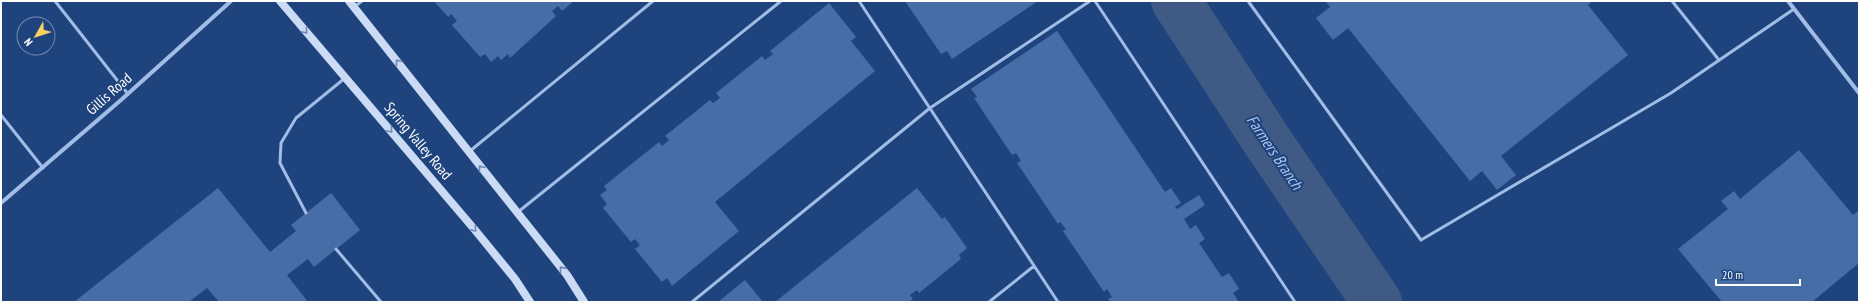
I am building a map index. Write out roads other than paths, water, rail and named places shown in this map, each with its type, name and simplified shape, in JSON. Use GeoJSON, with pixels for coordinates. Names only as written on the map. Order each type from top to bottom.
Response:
{"type":"FeatureCollection","features":[{"type":"Feature","properties":{"kind":"main road","name":"Spring Valley Road"},"geometry":{"type":"LineString","coordinates":[[280,1],[475,230],[515,279],[530,302]]}},
{"type":"Feature","properties":{"kind":"main road","name":"Spring Valley Road"},"geometry":{"type":"LineString","coordinates":[[352,4],[567,275],[584,302]]}},
{"type":"Feature","properties":{"kind":"street","name":"Gillis Road"},"geometry":{"type":"LineString","coordinates":[[1,203],[128,94],[231,1]]}},
{"type":"Feature","properties":{"kind":"street"},"geometry":{"type":"LineString","coordinates":[[1788,1],[1859,93]]}},
{"type":"Feature","properties":{"kind":"lane"},"geometry":{"type":"LineString","coordinates":[[55,1],[128,94]]}},
{"type":"Feature","properties":{"kind":"lane"},"geometry":{"type":"LineString","coordinates":[[352,4],[362,1]]}},
{"type":"Feature","properties":{"kind":"lane"},"geometry":{"type":"LineString","coordinates":[[468,152],[653,1]]}},
{"type":"Feature","properties":{"kind":"lane"},"geometry":{"type":"LineString","coordinates":[[517,213],[781,1]]}},
{"type":"Feature","properties":{"kind":"lane"},"geometry":{"type":"LineString","coordinates":[[858,1],[1058,302]]}},
{"type":"Feature","properties":{"kind":"lane"},"geometry":{"type":"LineString","coordinates":[[692,302],[930,108],[1090,1]]}},
{"type":"Feature","properties":{"kind":"lane"},"geometry":{"type":"LineString","coordinates":[[1095,1],[1295,302]]}},
{"type":"Feature","properties":{"kind":"lane"},"geometry":{"type":"LineString","coordinates":[[1248,1],[1421,240],[1671,93],[1794,9]]}},
{"type":"Feature","properties":{"kind":"lane"},"geometry":{"type":"LineString","coordinates":[[1672,1],[1719,60]]}},
{"type":"Feature","properties":{"kind":"lane"},"geometry":{"type":"LineString","coordinates":[[306,213],[280,163],[281,143],[296,118],[345,78]]}},
{"type":"Feature","properties":{"kind":"lane"},"geometry":{"type":"LineString","coordinates":[[1,115],[43,168]]}},
{"type":"Feature","properties":{"kind":"lane"},"geometry":{"type":"LineString","coordinates":[[336,249],[381,302]]}},
{"type":"Feature","properties":{"kind":"lane"},"geometry":{"type":"LineString","coordinates":[[989,302],[1034,266]]}},
{"type":"Feature","properties":{"kind":"water"},"geometry":{"type":"Polygon","coordinates":[[[1267,141],[1391,302],[1366,302],[1267,141]]]}},
{"type":"Feature","properties":{"kind":"waterway","name":"Farmers Branch"},"geometry":{"type":"LineString","coordinates":[[1176,1],[1267,141],[1377,302]]}}]}
